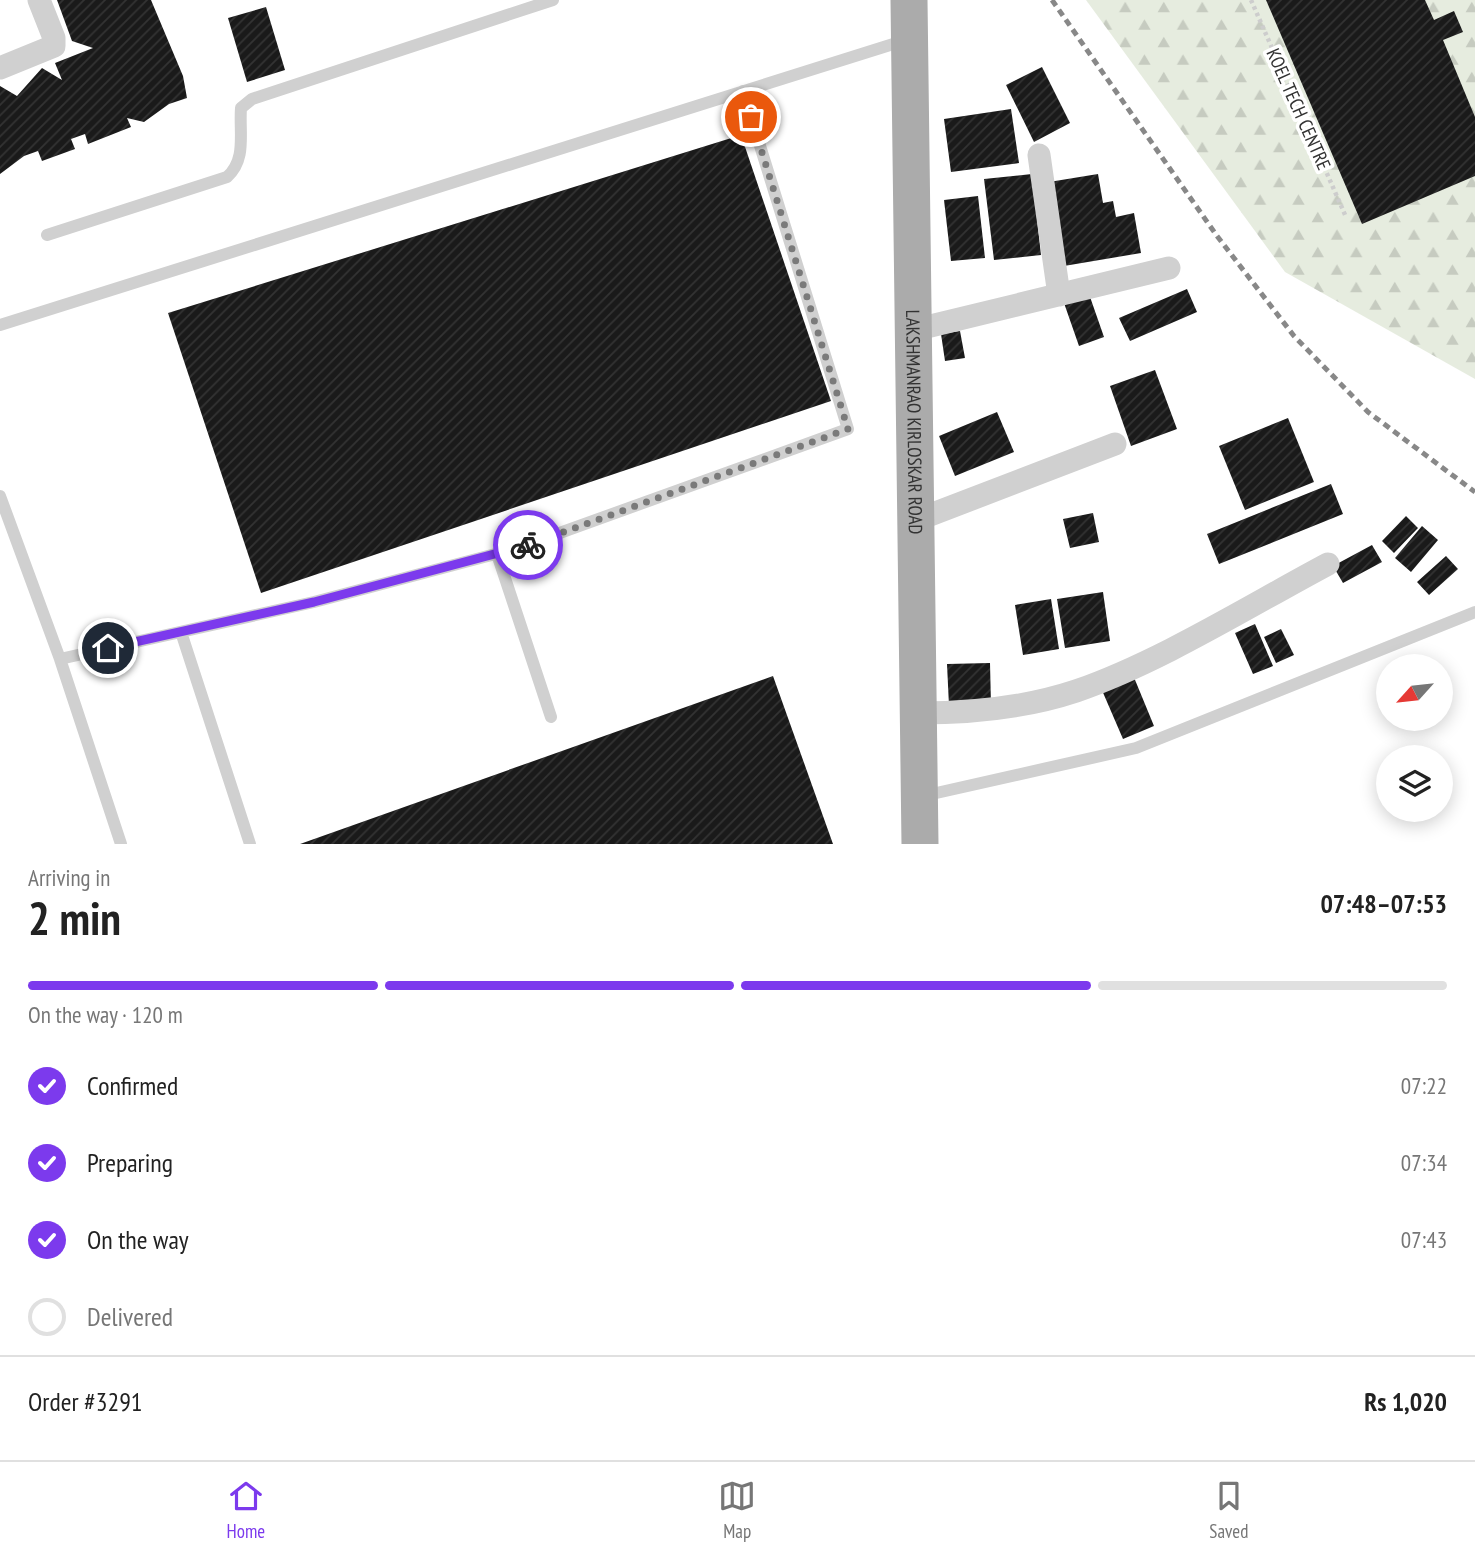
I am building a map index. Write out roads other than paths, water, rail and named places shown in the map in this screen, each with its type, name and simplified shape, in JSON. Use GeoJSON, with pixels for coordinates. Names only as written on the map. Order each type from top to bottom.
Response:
{"type":"FeatureCollection","features":[{"type":"Feature","properties":{"kind":"main road","name":"LAKSHMANRAO KIRLOSKAR ROAD"},"geometry":{"type":"LineString","coordinates":[[909,0],[920,844]]}},
{"type":"Feature","properties":{"kind":"street"},"geometry":{"type":"LineString","coordinates":[[0,68],[54,46],[39,0]]}},
{"type":"Feature","properties":{"kind":"street"},"geometry":{"type":"LineString","coordinates":[[1039,155],[1059,295]]}},
{"type":"Feature","properties":{"kind":"street"},"geometry":{"type":"LineString","coordinates":[[914,330],[1169,268]]}},
{"type":"Feature","properties":{"kind":"street"},"geometry":{"type":"LineString","coordinates":[[917,520],[1115,444]]}},
{"type":"Feature","properties":{"kind":"street"},"geometry":{"type":"LineString","coordinates":[[919,713],[988,711],[1075,691],[1185,641],[1328,564]]}},
{"type":"Feature","properties":{"kind":"lane"},"geometry":{"type":"LineString","coordinates":[[47,235],[227,177],[236,169],[241,154],[241,108],[253,99],[553,0]]}},
{"type":"Feature","properties":{"kind":"lane"},"geometry":{"type":"LineString","coordinates":[[0,325],[910,38]]}},
{"type":"Feature","properties":{"kind":"lane"},"geometry":{"type":"LineString","coordinates":[[60,659],[314,602],[497,554],[848,429],[743,91]]}},
{"type":"Feature","properties":{"kind":"lane"},"geometry":{"type":"LineString","coordinates":[[0,496],[60,659],[121,844]]}},
{"type":"Feature","properties":{"kind":"lane"},"geometry":{"type":"LineString","coordinates":[[497,554],[551,717]]}},
{"type":"Feature","properties":{"kind":"lane"},"geometry":{"type":"LineString","coordinates":[[920,797],[1136,748],[1475,612]]}},
{"type":"Feature","properties":{"kind":"lane"},"geometry":{"type":"LineString","coordinates":[[181,632],[250,844]]}},
{"type":"Feature","properties":{"kind":"railway"},"geometry":{"type":"LineString","coordinates":[[1052,0],[1217,236],[1294,336],[1368,412],[1475,492]]}}]}
